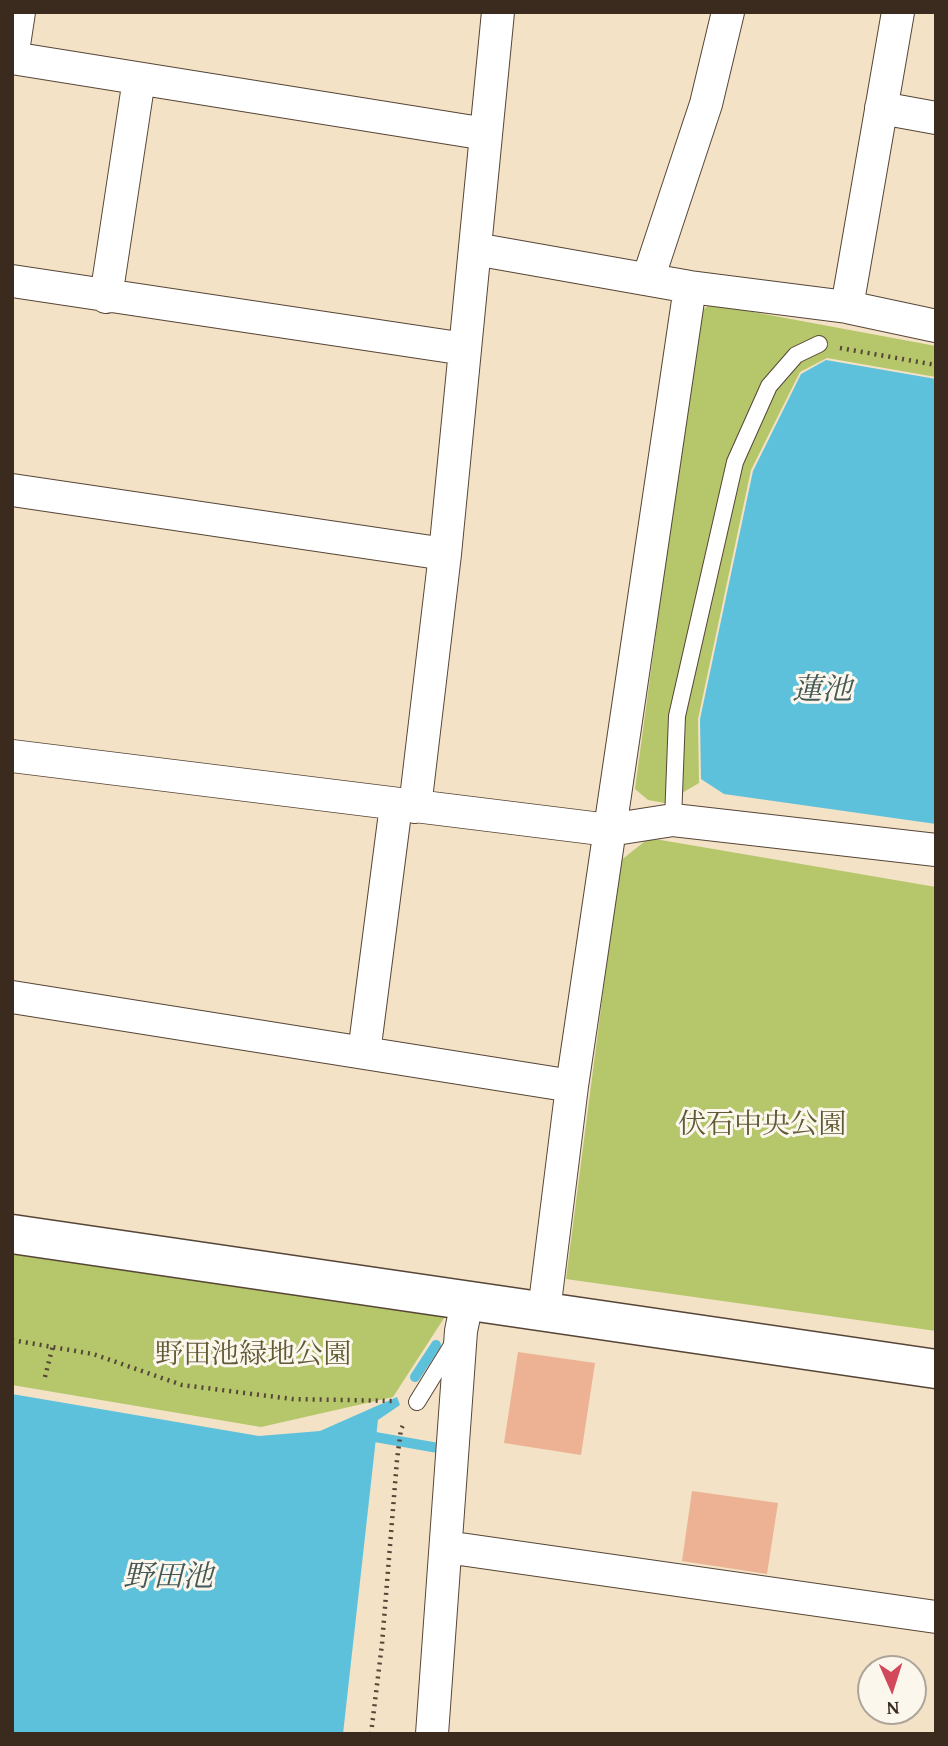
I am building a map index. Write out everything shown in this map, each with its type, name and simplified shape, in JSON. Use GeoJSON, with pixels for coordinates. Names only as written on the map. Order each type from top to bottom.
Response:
{"type":"FeatureCollection","features":[{"type":"Feature","properties":{"kind":"street"},"geometry":{"type":"LineString","coordinates":[[19,12],[12,58],[486,134]]}},
{"type":"Feature","properties":{"kind":"street"},"geometry":{"type":"LineString","coordinates":[[364,1053],[445,554],[498,12]]}},
{"type":"Feature","properties":{"kind":"street"},"geometry":{"type":"LineString","coordinates":[[648,279],[712,82],[728,12]]}},
{"type":"Feature","properties":{"kind":"street"},"geometry":{"type":"LineString","coordinates":[[847,307],[898,12]]}},
{"type":"Feature","properties":{"kind":"street"},"geometry":{"type":"LineString","coordinates":[[106,297],[139,79]]}},
{"type":"Feature","properties":{"kind":"street"},"geometry":{"type":"LineString","coordinates":[[881,108],[936,118]]}},
{"type":"Feature","properties":{"kind":"street"},"geometry":{"type":"LineString","coordinates":[[475,249],[690,286],[847,307],[936,326]]}},
{"type":"Feature","properties":{"kind":"street"},"geometry":{"type":"LineString","coordinates":[[12,281],[465,349]]}},
{"type":"Feature","properties":{"kind":"street"},"geometry":{"type":"LineString","coordinates":[[544,1311],[572,1086],[690,286]]}},
{"type":"Feature","properties":{"kind":"street"},"geometry":{"type":"LineString","coordinates":[[12,490],[445,554]]}},
{"type":"Feature","properties":{"kind":"street"},"geometry":{"type":"LineString","coordinates":[[12,756],[609,830],[673,820],[936,850]]}},
{"type":"Feature","properties":{"kind":"street"},"geometry":{"type":"LineString","coordinates":[[12,997],[572,1086]]}},
{"type":"Feature","properties":{"kind":"street"},"geometry":{"type":"LineString","coordinates":[[12,1234],[464,1316],[544,1311],[936,1369]]}},
{"type":"Feature","properties":{"kind":"street"},"geometry":{"type":"LineString","coordinates":[[432,1734],[464,1316]]}},
{"type":"Feature","properties":{"kind":"street"},"geometry":{"type":"LineString","coordinates":[[446,1547],[936,1617]]}},
{"type":"Feature","properties":{"kind":"lane"},"geometry":{"type":"LineString","coordinates":[[673,820],[677,716],[735,462],[769,386],[796,355],[819,344]]}},
{"type":"Feature","properties":{"kind":"lane"},"geometry":{"type":"LineString","coordinates":[[417,1402],[464,1316]]}},
{"type":"Feature","properties":{"kind":"path"},"geometry":{"type":"LineString","coordinates":[[850,350],[936,365]]}},
{"type":"Feature","properties":{"kind":"path"},"geometry":{"type":"LineString","coordinates":[[12,1340],[93,1354],[182,1385],[292,1399],[417,1402]]}},
{"type":"Feature","properties":{"kind":"path"},"geometry":{"type":"LineString","coordinates":[[45,1377],[53,1345]]}},
{"type":"Feature","properties":{"kind":"path"},"geometry":{"type":"LineString","coordinates":[[371,1734],[383,1644],[399,1443]]}},
{"type":"Feature","properties":{"kind":"green space"},"geometry":{"type":"Polygon","coordinates":[[[710,304],[936,346],[936,377],[827,358],[800,372],[751,470],[698,719],[699,783],[665,803],[648,800],[635,789],[699,313],[710,304]]]}},
{"type":"Feature","properties":{"kind":"green space","name":"伏石中央公園"},"geometry":{"type":"Polygon","coordinates":[[[649,838],[936,887],[936,1331],[566,1279],[620,861],[649,838]]]}},
{"type":"Feature","properties":{"kind":"green space","name":"野田池緑地公園"},"geometry":{"type":"Polygon","coordinates":[[[12,1252],[446,1315],[393,1397],[261,1427],[12,1385],[12,1252]]]}},
{"type":"Feature","properties":{"kind":"water","name":"蓮池"},"geometry":{"type":"Polygon","coordinates":[[[826,360],[936,379],[936,824],[724,794],[701,779],[700,719],[753,471],[801,374],[826,360]]]}},
{"type":"Feature","properties":{"kind":"water","name":"野田池"},"geometry":{"type":"Polygon","coordinates":[[[12,1394],[259,1436],[320,1431],[397,1397],[400,1405],[378,1420],[343,1734],[12,1734],[12,1394]]]}},
{"type":"Feature","properties":{"kind":"building"},"geometry":{"type":"Polygon","coordinates":[[[518,1352],[595,1363],[581,1455],[504,1443],[518,1352]]]}},
{"type":"Feature","properties":{"kind":"building"},"geometry":{"type":"Polygon","coordinates":[[[692,1491],[778,1503],[767,1574],[682,1561],[692,1491]]]}},
{"type":"Feature","properties":{"kind":"waterway"},"geometry":{"type":"LineString","coordinates":[[415,1377],[436,1345]]}},
{"type":"Feature","properties":{"kind":"waterway"},"geometry":{"type":"LineString","coordinates":[[375,1437],[444,1449]]}}]}
